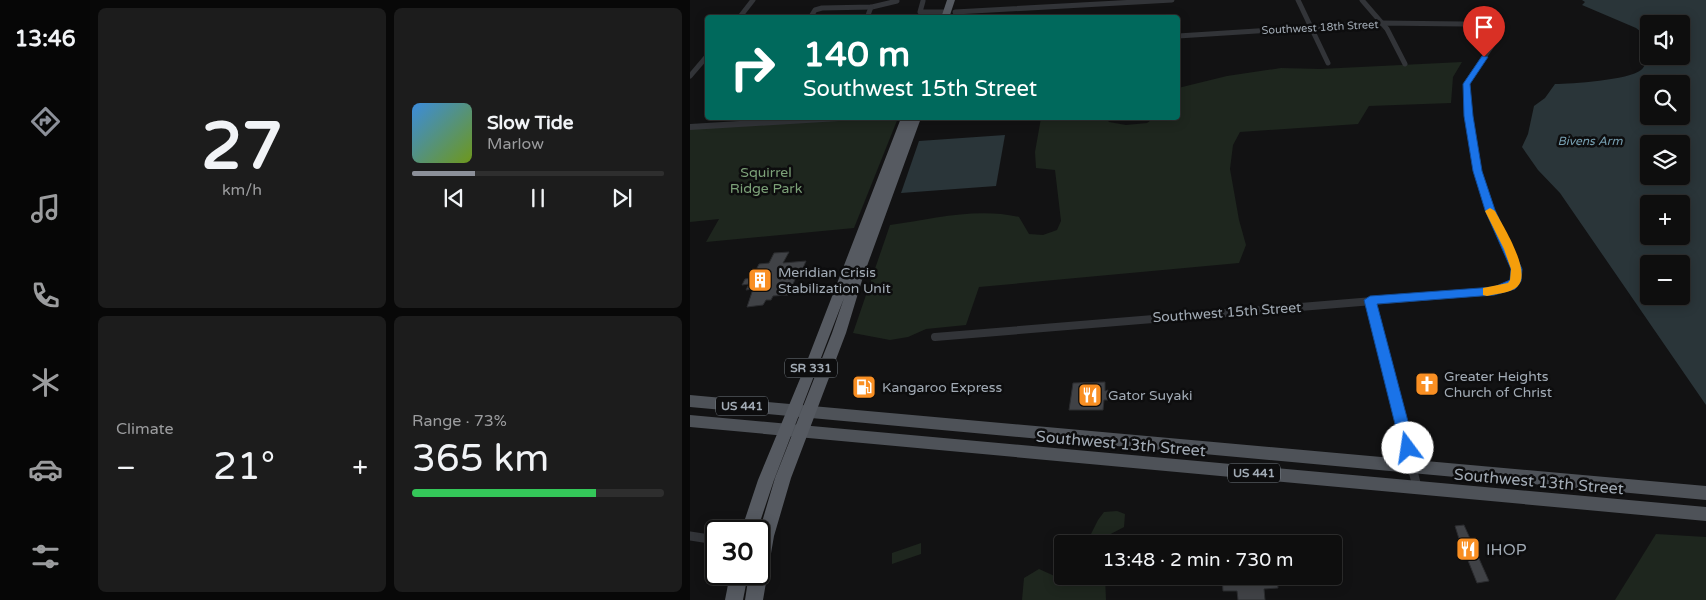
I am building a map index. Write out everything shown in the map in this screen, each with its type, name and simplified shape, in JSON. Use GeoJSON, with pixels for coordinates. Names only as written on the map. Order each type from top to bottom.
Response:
{"type":"FeatureCollection","features":[{"type":"Feature","properties":{"kind":"highway"},"geometry":{"type":"LineString","coordinates":[[950,15],[951,0]]}},
{"type":"Feature","properties":{"kind":"highway"},"geometry":{"type":"LineString","coordinates":[[950,15],[959,0]]}},
{"type":"Feature","properties":{"kind":"highway","name":"SR 331"},"geometry":{"type":"LineString","coordinates":[[754,520],[802,411],[871,223],[905,120]]}},
{"type":"Feature","properties":{"kind":"highway","name":"SR 331"},"geometry":{"type":"LineString","coordinates":[[871,223],[915,120]]}},
{"type":"Feature","properties":{"kind":"highway","name":"SR 331"},"geometry":{"type":"LineString","coordinates":[[768,520],[783,478],[794,431]]}},
{"type":"Feature","properties":{"kind":"highway"},"geometry":{"type":"LineString","coordinates":[[734,600],[737,585]]}},
{"type":"Feature","properties":{"kind":"highway","name":"SR 331"},"geometry":{"type":"LineString","coordinates":[[754,600],[756,585]]}},
{"type":"Feature","properties":{"kind":"main road","name":"US 441"},"geometry":{"type":"LineString","coordinates":[[690,401],[802,411]]}},
{"type":"Feature","properties":{"kind":"main road","name":"Southwest 13th Street"},"geometry":{"type":"LineString","coordinates":[[802,411],[1706,493]]}},
{"type":"Feature","properties":{"kind":"main road","name":"US 441"},"geometry":{"type":"LineString","coordinates":[[690,421],[794,431]]}},
{"type":"Feature","properties":{"kind":"main road","name":"Southwest 13th Street"},"geometry":{"type":"LineString","coordinates":[[794,431],[1706,514]]}},
{"type":"Feature","properties":{"kind":"main road"},"geometry":{"type":"LineString","coordinates":[[1048,454],[1059,434]]}},
{"type":"Feature","properties":{"kind":"main road"},"geometry":{"type":"LineString","coordinates":[[1270,453],[1270,474]]}},
{"type":"Feature","properties":{"kind":"street"},"geometry":{"type":"LineString","coordinates":[[741,15],[753,0]]}},
{"type":"Feature","properties":{"kind":"street"},"geometry":{"type":"LineString","coordinates":[[923,1],[920,12],[950,15],[1172,0]]}},
{"type":"Feature","properties":{"kind":"street"},"geometry":{"type":"LineString","coordinates":[[1298,0],[1328,63]]}},
{"type":"Feature","properties":{"kind":"street"},"geometry":{"type":"LineString","coordinates":[[1362,0],[1387,29],[1405,64]]}},
{"type":"Feature","properties":{"kind":"street"},"geometry":{"type":"LineString","coordinates":[[812,15],[817,9],[871,7],[896,2]]}},
{"type":"Feature","properties":{"kind":"street"},"geometry":{"type":"LineString","coordinates":[[868,15],[871,7]]}},
{"type":"Feature","properties":{"kind":"street","name":"Southwest 15th Street"},"geometry":{"type":"LineString","coordinates":[[935,337],[1494,291],[1511,286],[1516,281],[1516,269],[1490,210],[1477,171],[1468,116],[1466,84],[1493,44],[1497,32],[1490,15]]}},
{"type":"Feature","properties":{"kind":"street","name":"Southwest 18th Street"},"geometry":{"type":"LineString","coordinates":[[1180,36],[1380,23],[1464,24]]}},
{"type":"Feature","properties":{"kind":"street"},"geometry":{"type":"LineString","coordinates":[[690,76],[705,58]]}},
{"type":"Feature","properties":{"kind":"street"},"geometry":{"type":"LineString","coordinates":[[738,124],[741,120]]}},
{"type":"Feature","properties":{"kind":"street"},"geometry":{"type":"LineString","coordinates":[[690,127],[789,120]]}},
{"type":"Feature","properties":{"kind":"street"},"geometry":{"type":"LineString","coordinates":[[1370,300],[1417,487]]}},
{"type":"Feature","properties":{"kind":"street"},"geometry":{"type":"LineString","coordinates":[[690,536],[705,538]]}},
{"type":"Feature","properties":{"kind":"green space"},"geometry":{"type":"Polygon","coordinates":[[[1462,62],[1453,77],[1451,103],[1369,106],[1358,124],[1240,132],[1233,145],[1230,169],[1239,220],[1246,245],[1239,263],[979,287],[966,325],[926,329],[908,337],[890,340],[853,333],[890,225],[954,215],[987,213],[1019,217],[1029,234],[1043,235],[1057,230],[1061,221],[1055,170],[1036,168],[1035,152],[1041,120],[1108,120],[1109,122],[1126,125],[1147,123],[1151,120],[1180,120],[1180,88],[1227,76],[1281,68],[1320,69],[1462,62]]]}},
{"type":"Feature","properties":{"kind":"green space","name":"Squirrel Ridge Park"},"geometry":{"type":"Polygon","coordinates":[[[838,120],[897,120],[854,228],[706,242],[719,219],[690,222],[690,129],[838,120]]]}},
{"type":"Feature","properties":{"kind":"green space"},"geometry":{"type":"Polygon","coordinates":[[[1117,511],[1125,514],[1124,527],[1109,535],[1090,535],[1098,520],[1104,512],[1117,511]]]}},
{"type":"Feature","properties":{"kind":"green space"},"geometry":{"type":"Polygon","coordinates":[[[1656,534],[1706,537],[1706,600],[1615,600],[1656,534]]]}},
{"type":"Feature","properties":{"kind":"green space"},"geometry":{"type":"Polygon","coordinates":[[[921,543],[921,554],[892,564],[892,553],[921,543]]]}},
{"type":"Feature","properties":{"kind":"green space"},"geometry":{"type":"Polygon","coordinates":[[[1039,569],[1054,576],[1054,585],[1105,585],[1106,600],[1022,600],[1024,578],[1039,569]]]}},
{"type":"Feature","properties":{"kind":"water","name":"Bivens Arm"},"geometry":{"type":"Polygon","coordinates":[[[1582,0],[1706,0],[1706,405],[1560,193],[1538,170],[1522,147],[1528,134],[1534,106],[1545,98],[1555,84],[1600,81],[1625,76],[1641,70],[1645,65],[1690,65],[1690,15],[1640,15],[1640,31],[1582,5],[1585,2],[1582,0]]]}},
{"type":"Feature","properties":{"kind":"water"},"geometry":{"type":"Polygon","coordinates":[[[1005,135],[996,186],[901,193],[919,141],[1005,135]]]}},
{"type":"Feature","properties":{"kind":"building","name":"Meridian Crisis Stabilization Unit"},"geometry":{"type":"Polygon","coordinates":[[[789,252],[783,263],[806,261],[788,295],[773,296],[771,300],[766,300],[763,305],[747,307],[753,289],[746,290],[749,284],[742,285],[745,279],[752,278],[759,264],[769,263],[774,253],[789,252]]]}},
{"type":"Feature","properties":{"kind":"building","name":"Gator Suyaki"},"geometry":{"type":"Polygon","coordinates":[[[1105,382],[1105,391],[1108,390],[1108,400],[1104,400],[1103,410],[1069,410],[1073,383],[1105,382]]]}},
{"type":"Feature","properties":{"kind":"building","name":"IHOP"},"geometry":{"type":"Polygon","coordinates":[[[1464,525],[1489,581],[1477,583],[1467,558],[1465,558],[1455,526],[1464,525]]]}},
{"type":"Feature","properties":{"kind":"building"},"geometry":{"type":"Polygon","coordinates":[[[1223,585],[1278,585],[1278,588],[1264,589],[1265,600],[1238,600],[1237,591],[1223,591],[1223,585]]]}},
{"type":"Feature","properties":{"kind":"slow traffic"},"geometry":{"type":"LineString","coordinates":[[1487,291],[1511,286],[1516,281],[1516,269],[1509,249],[1490,211]]}},
{"type":"Feature","properties":{"kind":"place","name":"Meridian Crisis Stabilization Unit"},"geometry":{"type":"Point","coordinates":[760,280]}},
{"type":"Feature","properties":{"kind":"place","name":"Greater Heights Church of Christ"},"geometry":{"type":"Point","coordinates":[1427,384]}},
{"type":"Feature","properties":{"kind":"place","name":"Kangaroo Express"},"geometry":{"type":"Point","coordinates":[864,387]}},
{"type":"Feature","properties":{"kind":"place","name":"Gator Suyaki"},"geometry":{"type":"Point","coordinates":[1090,395]}},
{"type":"Feature","properties":{"kind":"place","name":"IHOP"},"geometry":{"type":"Point","coordinates":[1468,549]}},
{"type":"Feature","properties":{"kind":"route"},"geometry":{"type":"LineString","coordinates":[[1408,448],[1370,300],[1494,291],[1511,286],[1516,281],[1516,269],[1509,249],[1490,210],[1477,171],[1468,116],[1466,84],[1484,57]]}}]}
